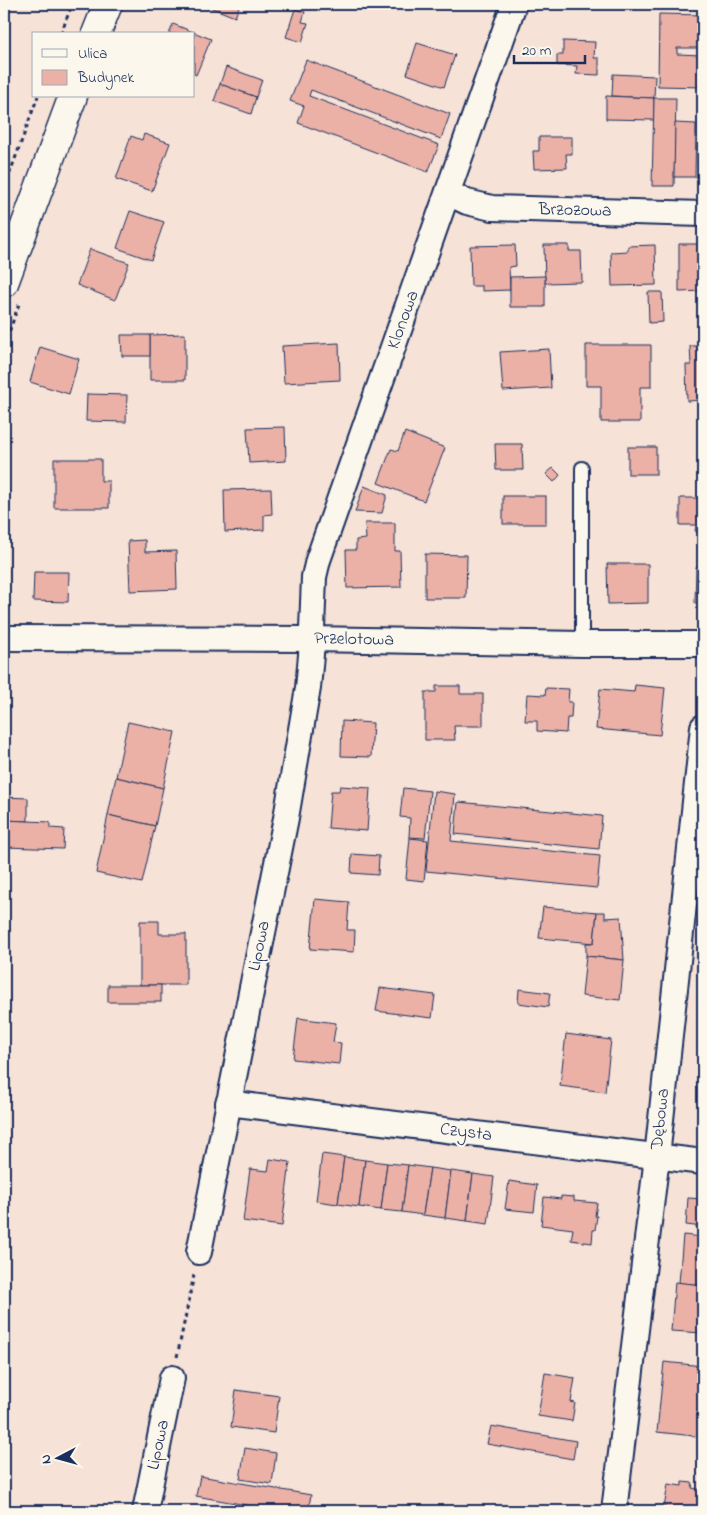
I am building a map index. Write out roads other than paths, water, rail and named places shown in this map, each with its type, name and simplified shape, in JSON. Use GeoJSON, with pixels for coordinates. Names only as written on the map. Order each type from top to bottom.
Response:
{"type":"FeatureCollection","features":[{"type":"Feature","properties":{"kind":"main road"},"geometry":{"type":"LineString","coordinates":[[97,32],[108,4]]}},
{"type":"Feature","properties":{"kind":"main road"},"geometry":{"type":"LineString","coordinates":[[4,283],[9,253],[72,98]]}},
{"type":"Feature","properties":{"kind":"street","name":"Klonowa"},"geometry":{"type":"LineString","coordinates":[[311,639],[314,577],[318,560],[514,4]]}},
{"type":"Feature","properties":{"kind":"street","name":"Brzozowa"},"geometry":{"type":"LineString","coordinates":[[448,194],[466,202],[492,208],[703,214]]}},
{"type":"Feature","properties":{"kind":"street","name":"Przelotowa"},"geometry":{"type":"LineString","coordinates":[[4,638],[311,639],[582,644],[703,644]]}},
{"type":"Feature","properties":{"kind":"street","name":"Lipowa"},"geometry":{"type":"LineString","coordinates":[[199,1252],[286,818],[308,688],[311,639]]}},
{"type":"Feature","properties":{"kind":"street","name":"Dębowa"},"geometry":{"type":"LineString","coordinates":[[614,1511],[658,1157],[703,727]]}},
{"type":"Feature","properties":{"kind":"street","name":"Czysta"},"geometry":{"type":"LineString","coordinates":[[228,1103],[703,1162]]}},
{"type":"Feature","properties":{"kind":"street","name":"Lipowa"},"geometry":{"type":"LineString","coordinates":[[145,1511],[172,1378]]}},
{"type":"Feature","properties":{"kind":"lane"},"geometry":{"type":"LineString","coordinates":[[582,468],[582,644]]}}]}
